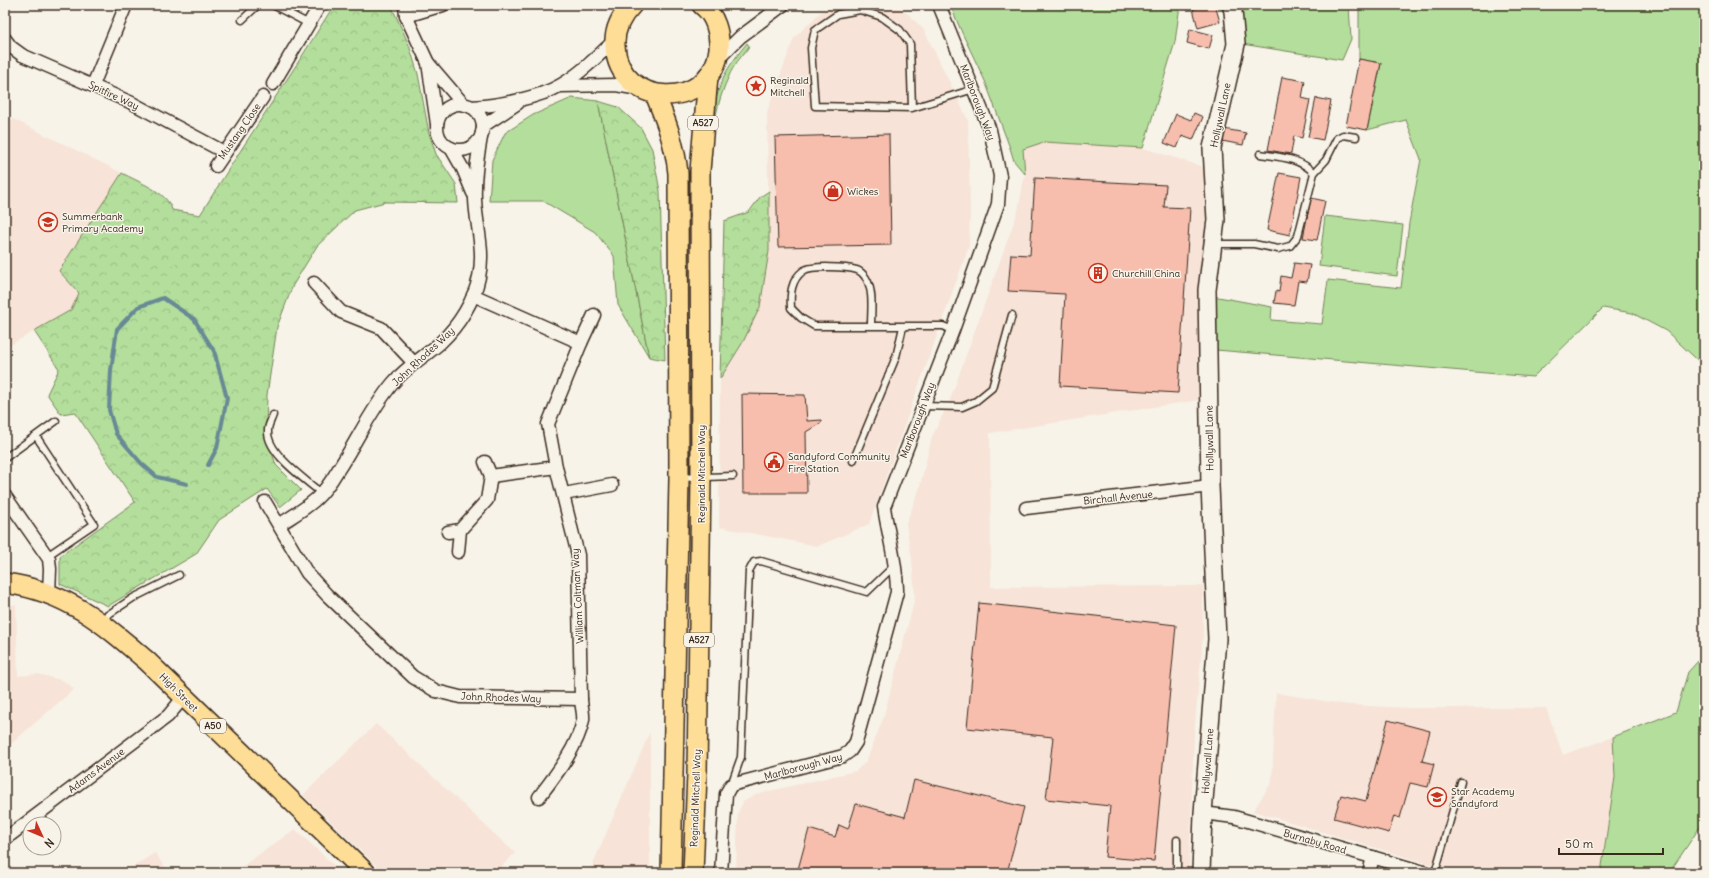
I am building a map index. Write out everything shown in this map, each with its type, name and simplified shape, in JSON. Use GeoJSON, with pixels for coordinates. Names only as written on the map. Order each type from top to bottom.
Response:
{"type":"FeatureCollection","features":[{"type":"Feature","properties":{"kind":"main road"},"geometry":{"type":"LineString","coordinates":[[612,5],[616,36],[616,52],[622,69],[630,80],[650,92],[666,96],[684,93],[699,85],[712,68]]}},
{"type":"Feature","properties":{"kind":"main road"},"geometry":{"type":"LineString","coordinates":[[616,36],[622,16],[632,5]]}},
{"type":"Feature","properties":{"kind":"main road","name":"Reginald Mitchell Way"},"geometry":{"type":"LineString","coordinates":[[693,873],[697,774],[701,476],[700,171],[712,68],[719,41],[717,28],[709,12],[702,5]]}},
{"type":"Feature","properties":{"kind":"main road","name":"A527"},"geometry":{"type":"LineString","coordinates":[[650,92],[668,127],[675,150],[678,173],[679,478],[671,873]]}},
{"type":"Feature","properties":{"kind":"main road","name":"A50"},"geometry":{"type":"LineString","coordinates":[[5,583],[25,586],[49,594]]}},
{"type":"Feature","properties":{"kind":"main road","name":"High Street"},"geometry":{"type":"LineString","coordinates":[[49,594],[88,613],[148,661],[366,873]]}},
{"type":"Feature","properties":{"kind":"street"},"geometry":{"type":"LineString","coordinates":[[93,85],[126,5]]}},
{"type":"Feature","properties":{"kind":"street"},"geometry":{"type":"LineString","coordinates":[[273,84],[320,5]]}},
{"type":"Feature","properties":{"kind":"street"},"geometry":{"type":"LineString","coordinates":[[428,63],[468,106],[479,114],[482,129],[479,139],[474,145],[459,150],[451,148],[445,144],[440,137],[437,129],[428,63],[406,10],[442,5]]}},
{"type":"Feature","properties":{"kind":"street"},"geometry":{"type":"LineString","coordinates":[[712,68],[740,37],[783,5]]}},
{"type":"Feature","properties":{"kind":"street","name":"Marlborough Way"},"geometry":{"type":"LineString","coordinates":[[732,785],[844,756],[850,751],[856,742],[897,592],[897,575],[884,507],[953,330],[998,204],[1000,176],[996,150],[974,89],[939,5]]}},
{"type":"Feature","properties":{"kind":"street","name":"Hollywall Lane"},"geometry":{"type":"LineString","coordinates":[[1201,873],[1203,813],[1217,639],[1210,486],[1207,290],[1216,220],[1212,148],[1236,44],[1233,11],[1231,5]]}},
{"type":"Feature","properties":{"kind":"street"},"geometry":{"type":"LineString","coordinates":[[482,129],[494,117],[526,99],[560,86],[582,70],[616,36]]}},
{"type":"Feature","properties":{"kind":"street","name":"Spitfire Way"},"geometry":{"type":"LineString","coordinates":[[5,39],[11,47],[22,55],[132,103],[224,152]]}},
{"type":"Feature","properties":{"kind":"street"},"geometry":{"type":"LineString","coordinates":[[560,86],[616,85],[650,92]]}},
{"type":"Feature","properties":{"kind":"street","name":"Mustang Close"},"geometry":{"type":"LineString","coordinates":[[216,166],[224,152],[263,97]]}},
{"type":"Feature","properties":{"kind":"street"},"geometry":{"type":"LineString","coordinates":[[437,129],[439,119],[443,112],[452,106],[488,106],[526,99]]}},
{"type":"Feature","properties":{"kind":"street","name":"John Rhodes Way"},"geometry":{"type":"LineString","coordinates":[[475,200],[478,154],[482,129]]}},
{"type":"Feature","properties":{"kind":"street","name":"John Rhodes Way"},"geometry":{"type":"LineString","coordinates":[[279,525],[317,498],[353,446],[373,409],[394,382],[414,363],[441,342],[467,310],[479,278],[482,257],[482,241],[475,200],[466,176],[451,148]]}},
{"type":"Feature","properties":{"kind":"street"},"geometry":{"type":"LineString","coordinates":[[314,283],[341,312],[381,328],[414,363]]}},
{"type":"Feature","properties":{"kind":"street"},"geometry":{"type":"LineString","coordinates":[[473,295],[581,343]]}},
{"type":"Feature","properties":{"kind":"street","name":"William Coltman Way"},"geometry":{"type":"LineString","coordinates":[[539,797],[556,774],[577,738],[583,719],[580,699],[578,555],[556,466],[548,424],[594,315]]}},
{"type":"Feature","properties":{"kind":"street"},"geometry":{"type":"LineString","coordinates":[[458,552],[460,530],[487,500],[491,476],[485,462]]}},
{"type":"Feature","properties":{"kind":"street"},"geometry":{"type":"LineString","coordinates":[[491,476],[556,466]]}},
{"type":"Feature","properties":{"kind":"street"},"geometry":{"type":"LineString","coordinates":[[564,494],[612,486]]}},
{"type":"Feature","properties":{"kind":"street","name":"Birchall Avenue"},"geometry":{"type":"LineString","coordinates":[[1026,508],[1210,486]]}},
{"type":"Feature","properties":{"kind":"street"},"geometry":{"type":"LineString","coordinates":[[5,496],[47,556],[50,569],[49,594]]}},
{"type":"Feature","properties":{"kind":"street","name":"John Rhodes Way"},"geometry":{"type":"LineString","coordinates":[[265,502],[307,573],[327,595],[413,677],[436,691],[460,697],[580,699]]}},
{"type":"Feature","properties":{"kind":"street"},"geometry":{"type":"LineString","coordinates":[[448,532],[460,530]]}},
{"type":"Feature","properties":{"kind":"street","name":"Adams Avenue"},"geometry":{"type":"LineString","coordinates":[[5,839],[168,716],[184,697]]}},
{"type":"Feature","properties":{"kind":"street"},"geometry":{"type":"LineString","coordinates":[[721,873],[726,794],[732,785]]}},
{"type":"Feature","properties":{"kind":"street","name":"Burnaby Road"},"geometry":{"type":"LineString","coordinates":[[1203,813],[1234,817],[1427,873]]}},
{"type":"Feature","properties":{"kind":"street"},"geometry":{"type":"LineString","coordinates":[[1369,873],[1373,857]]}},
{"type":"Feature","properties":{"kind":"lane"},"geometry":{"type":"LineString","coordinates":[[242,20],[258,5]]}},
{"type":"Feature","properties":{"kind":"lane"},"geometry":{"type":"LineString","coordinates":[[273,5],[309,24]]}},
{"type":"Feature","properties":{"kind":"lane"},"geometry":{"type":"LineString","coordinates":[[912,108],[910,44],[900,30],[882,17],[860,10],[838,14],[815,30],[811,48],[814,106],[912,108],[974,89]]}},
{"type":"Feature","properties":{"kind":"lane"},"geometry":{"type":"LineString","coordinates":[[1213,244],[1254,244],[1278,249],[1290,246],[1298,236],[1314,173],[1326,160],[1337,138],[1343,135],[1356,137]]}},
{"type":"Feature","properties":{"kind":"lane"},"geometry":{"type":"LineString","coordinates":[[1260,154],[1296,160],[1307,165],[1314,173]]}},
{"type":"Feature","properties":{"kind":"lane"},"geometry":{"type":"LineString","coordinates":[[871,326],[870,288],[866,277],[858,270],[818,267],[804,271],[795,280],[790,293],[791,308],[801,318],[814,326],[903,327],[943,326],[953,330]]}},
{"type":"Feature","properties":{"kind":"lane"},"geometry":{"type":"LineString","coordinates":[[923,406],[962,407],[976,401],[992,388],[1012,315]]}},
{"type":"Feature","properties":{"kind":"lane"},"geometry":{"type":"LineString","coordinates":[[853,460],[896,357],[903,327]]}},
{"type":"Feature","properties":{"kind":"lane"},"geometry":{"type":"LineString","coordinates":[[273,415],[268,429],[270,441],[278,456],[321,493]]}},
{"type":"Feature","properties":{"kind":"lane"},"geometry":{"type":"LineString","coordinates":[[5,458],[56,421]]}},
{"type":"Feature","properties":{"kind":"lane"},"geometry":{"type":"LineString","coordinates":[[36,436],[94,524],[47,556]]}},
{"type":"Feature","properties":{"kind":"lane"},"geometry":{"type":"LineString","coordinates":[[679,478],[733,476]]}},
{"type":"Feature","properties":{"kind":"lane"},"geometry":{"type":"LineString","coordinates":[[732,785],[741,757],[749,571],[754,562],[761,561],[867,592],[895,566]]}},
{"type":"Feature","properties":{"kind":"lane"},"geometry":{"type":"LineString","coordinates":[[99,621],[133,598],[178,575]]}},
{"type":"Feature","properties":{"kind":"lane"},"geometry":{"type":"LineString","coordinates":[[1435,873],[1461,782]]}},
{"type":"Feature","properties":{"kind":"lane"},"geometry":{"type":"LineString","coordinates":[[1177,840],[1177,873]]}},
{"type":"Feature","properties":{"kind":"shaded area"},"geometry":{"type":"Polygon","coordinates":[[[836,5],[894,5],[908,14],[924,30],[968,120],[970,209],[969,246],[869,524],[818,546],[719,527],[720,379],[743,342],[769,251],[767,112],[794,38],[821,12],[836,5]]]}},
{"type":"Feature","properties":{"kind":"shaded area","name":"Summerbank Primary Academy"},"geometry":{"type":"Polygon","coordinates":[[[13,119],[122,173],[59,271],[79,293],[71,310],[5,348],[5,120],[13,119]]]}},
{"type":"Feature","properties":{"kind":"shaded area"},"geometry":{"type":"Polygon","coordinates":[[[1043,142],[1143,148],[1204,167],[1210,215],[1200,291],[1198,400],[990,433],[991,587],[1203,586],[1203,635],[1194,735],[1189,873],[736,873],[738,813],[743,802],[757,794],[856,771],[866,762],[883,719],[915,598],[912,559],[906,524],[919,490],[932,437],[950,400],[1018,211],[1025,174],[1023,149],[1043,142]]]}},
{"type":"Feature","properties":{"kind":"shaded area"},"geometry":{"type":"Polygon","coordinates":[[[5,604],[16,605],[18,676],[38,674],[64,681],[74,689],[5,749],[5,604]]]}},
{"type":"Feature","properties":{"kind":"shaded area","name":"Star Academy Sandyford"},"geometry":{"type":"Polygon","coordinates":[[[1276,693],[1348,705],[1409,708],[1546,708],[1563,755],[1613,737],[1615,777],[1601,873],[1459,873],[1253,811],[1272,782],[1276,693]]]}},
{"type":"Feature","properties":{"kind":"shaded area"},"geometry":{"type":"Polygon","coordinates":[[[376,724],[515,853],[495,873],[384,873],[303,795],[376,724]]]}},
{"type":"Feature","properties":{"kind":"shaded area"},"geometry":{"type":"Polygon","coordinates":[[[650,732],[650,873],[589,873],[650,732]]]}},
{"type":"Feature","properties":{"kind":"shaded area"},"geometry":{"type":"Polygon","coordinates":[[[295,829],[342,873],[233,873],[295,829]]]}},
{"type":"Feature","properties":{"kind":"shaded area"},"geometry":{"type":"Polygon","coordinates":[[[155,853],[169,873],[122,873],[155,853]]]}},
{"type":"Feature","properties":{"kind":"green space"},"geometry":{"type":"Polygon","coordinates":[[[334,5],[391,5],[409,45],[418,74],[429,133],[436,154],[456,184],[458,203],[385,202],[355,210],[317,246],[293,285],[277,327],[267,395],[266,435],[276,465],[301,490],[280,507],[267,489],[219,520],[196,554],[108,606],[60,584],[60,556],[135,502],[75,412],[61,414],[47,394],[59,369],[34,331],[71,310],[79,293],[59,271],[122,173],[159,193],[165,198],[172,210],[200,215],[334,5]]]}},
{"type":"Feature","properties":{"kind":"green space"},"geometry":{"type":"Polygon","coordinates":[[[950,5],[1180,5],[1175,42],[1143,148],[1044,142],[1023,149],[1025,174],[1014,161],[985,81],[950,5]]]}},
{"type":"Feature","properties":{"kind":"green space"},"geometry":{"type":"Polygon","coordinates":[[[1238,5],[1349,5],[1351,39],[1342,60],[1242,44],[1243,21],[1238,5]]]}},
{"type":"Feature","properties":{"kind":"green space"},"geometry":{"type":"Polygon","coordinates":[[[1359,5],[1614,5],[1640,8],[1641,5],[1704,5],[1704,366],[1666,331],[1632,313],[1603,308],[1533,377],[1216,350],[1213,296],[1272,307],[1271,320],[1322,324],[1328,280],[1401,288],[1409,223],[1421,159],[1406,120],[1367,130],[1381,64],[1359,59],[1359,5]]]}},
{"type":"Feature","properties":{"kind":"green space"},"geometry":{"type":"Polygon","coordinates":[[[747,43],[749,46],[748,48],[735,65],[729,76],[721,96],[716,117],[712,139],[710,183],[711,248],[708,249],[707,161],[712,116],[717,95],[724,76],[747,43]]]}},
{"type":"Feature","properties":{"kind":"green space"},"geometry":{"type":"Polygon","coordinates":[[[572,98],[598,101],[649,357],[618,305],[614,256],[595,232],[543,201],[489,201],[492,160],[505,133],[533,115],[572,98]]]}},
{"type":"Feature","properties":{"kind":"green space"},"geometry":{"type":"Polygon","coordinates":[[[598,101],[618,107],[641,128],[652,149],[660,191],[665,360],[649,357],[598,101]]]}},
{"type":"Feature","properties":{"kind":"green space"},"geometry":{"type":"Polygon","coordinates":[[[769,191],[769,251],[760,307],[743,342],[720,379],[724,221],[749,212],[760,197],[769,191]]]}},
{"type":"Feature","properties":{"kind":"green space"},"geometry":{"type":"Polygon","coordinates":[[[1325,216],[1403,225],[1397,276],[1319,266],[1325,216]]]}},
{"type":"Feature","properties":{"kind":"green space"},"geometry":{"type":"Polygon","coordinates":[[[1704,652],[1704,821],[1669,873],[1601,873],[1615,777],[1613,737],[1676,712],[1688,672],[1700,659],[1704,652]]]}},
{"type":"Feature","properties":{"kind":"building"},"geometry":{"type":"Polygon","coordinates":[[[1207,5],[1215,5],[1220,22],[1198,28],[1193,9],[1207,5]]]}},
{"type":"Feature","properties":{"kind":"building"},"geometry":{"type":"Polygon","coordinates":[[[1190,29],[1213,35],[1209,49],[1187,43],[1190,29]]]}},
{"type":"Feature","properties":{"kind":"building"},"geometry":{"type":"Polygon","coordinates":[[[1359,59],[1381,63],[1367,130],[1346,126],[1359,59]]]}},
{"type":"Feature","properties":{"kind":"building"},"geometry":{"type":"Polygon","coordinates":[[[1282,77],[1305,81],[1302,98],[1310,100],[1302,138],[1294,136],[1291,154],[1268,150],[1282,77]]]}},
{"type":"Feature","properties":{"kind":"building"},"geometry":{"type":"Polygon","coordinates":[[[1316,98],[1331,101],[1323,140],[1308,137],[1316,98]]]}},
{"type":"Feature","properties":{"kind":"building"},"geometry":{"type":"Polygon","coordinates":[[[1194,113],[1203,117],[1193,140],[1182,136],[1177,148],[1164,143],[1176,114],[1191,120],[1194,113]]]}},
{"type":"Feature","properties":{"kind":"building"},"geometry":{"type":"Polygon","coordinates":[[[1224,129],[1246,133],[1243,145],[1222,141],[1224,129]]]}},
{"type":"Feature","properties":{"kind":"building","name":"Wickes"},"geometry":{"type":"Polygon","coordinates":[[[889,134],[891,245],[778,247],[775,137],[889,134]]]}},
{"type":"Feature","properties":{"kind":"building"},"geometry":{"type":"Polygon","coordinates":[[[1279,173],[1301,177],[1290,235],[1267,230],[1279,173]]]}},
{"type":"Feature","properties":{"kind":"building","name":"Churchill China"},"geometry":{"type":"Polygon","coordinates":[[[1035,178],[1166,185],[1164,207],[1190,208],[1178,393],[1060,386],[1065,294],[1008,291],[1011,254],[1030,255],[1035,178]]]}},
{"type":"Feature","properties":{"kind":"building"},"geometry":{"type":"Polygon","coordinates":[[[1311,198],[1325,201],[1317,240],[1303,238],[1311,198]]]}},
{"type":"Feature","properties":{"kind":"building"},"geometry":{"type":"Polygon","coordinates":[[[1294,263],[1310,265],[1307,282],[1298,281],[1294,305],[1274,303],[1276,291],[1279,292],[1281,276],[1291,278],[1294,263]]]}},
{"type":"Feature","properties":{"kind":"building","name":"Sandyford Community Fire Station"},"geometry":{"type":"Polygon","coordinates":[[[742,394],[805,395],[807,421],[822,420],[822,422],[806,432],[807,493],[743,493],[742,394]]]}},
{"type":"Feature","properties":{"kind":"building"},"geometry":{"type":"Polygon","coordinates":[[[979,603],[1176,625],[1154,861],[1105,857],[1110,806],[1046,799],[1053,737],[967,728],[979,603]]]}},
{"type":"Feature","properties":{"kind":"building"},"geometry":{"type":"Polygon","coordinates":[[[1388,720],[1430,731],[1422,761],[1434,764],[1428,787],[1410,783],[1400,818],[1394,816],[1389,833],[1334,818],[1341,795],[1366,801],[1388,720]]]}},
{"type":"Feature","properties":{"kind":"building"},"geometry":{"type":"Polygon","coordinates":[[[914,780],[1024,807],[1007,873],[797,873],[809,829],[835,837],[839,825],[848,829],[856,804],[905,817],[914,780]]]}},
{"type":"Feature","properties":{"kind":"waterway"},"geometry":{"type":"LineString","coordinates":[[187,484],[157,477],[141,463],[116,434],[109,410],[111,370],[117,329],[138,307],[163,298],[194,319],[214,351],[227,398],[217,448],[208,465]]}},
{"type":"Feature","properties":{"kind":"place","name":"Reginald Mitchell"},"geometry":{"type":"Point","coordinates":[756,86]}},
{"type":"Feature","properties":{"kind":"place","name":"Wickes"},"geometry":{"type":"Point","coordinates":[833,191]}},
{"type":"Feature","properties":{"kind":"place","name":"Summerbank Primary Academy"},"geometry":{"type":"Point","coordinates":[48,222]}},
{"type":"Feature","properties":{"kind":"place","name":"Churchill China"},"geometry":{"type":"Point","coordinates":[1098,273]}},
{"type":"Feature","properties":{"kind":"place","name":"Sandyford Community Fire Station"},"geometry":{"type":"Point","coordinates":[774,462]}},
{"type":"Feature","properties":{"kind":"place","name":"Star Academy Sandyford"},"geometry":{"type":"Point","coordinates":[1437,797]}}]}
